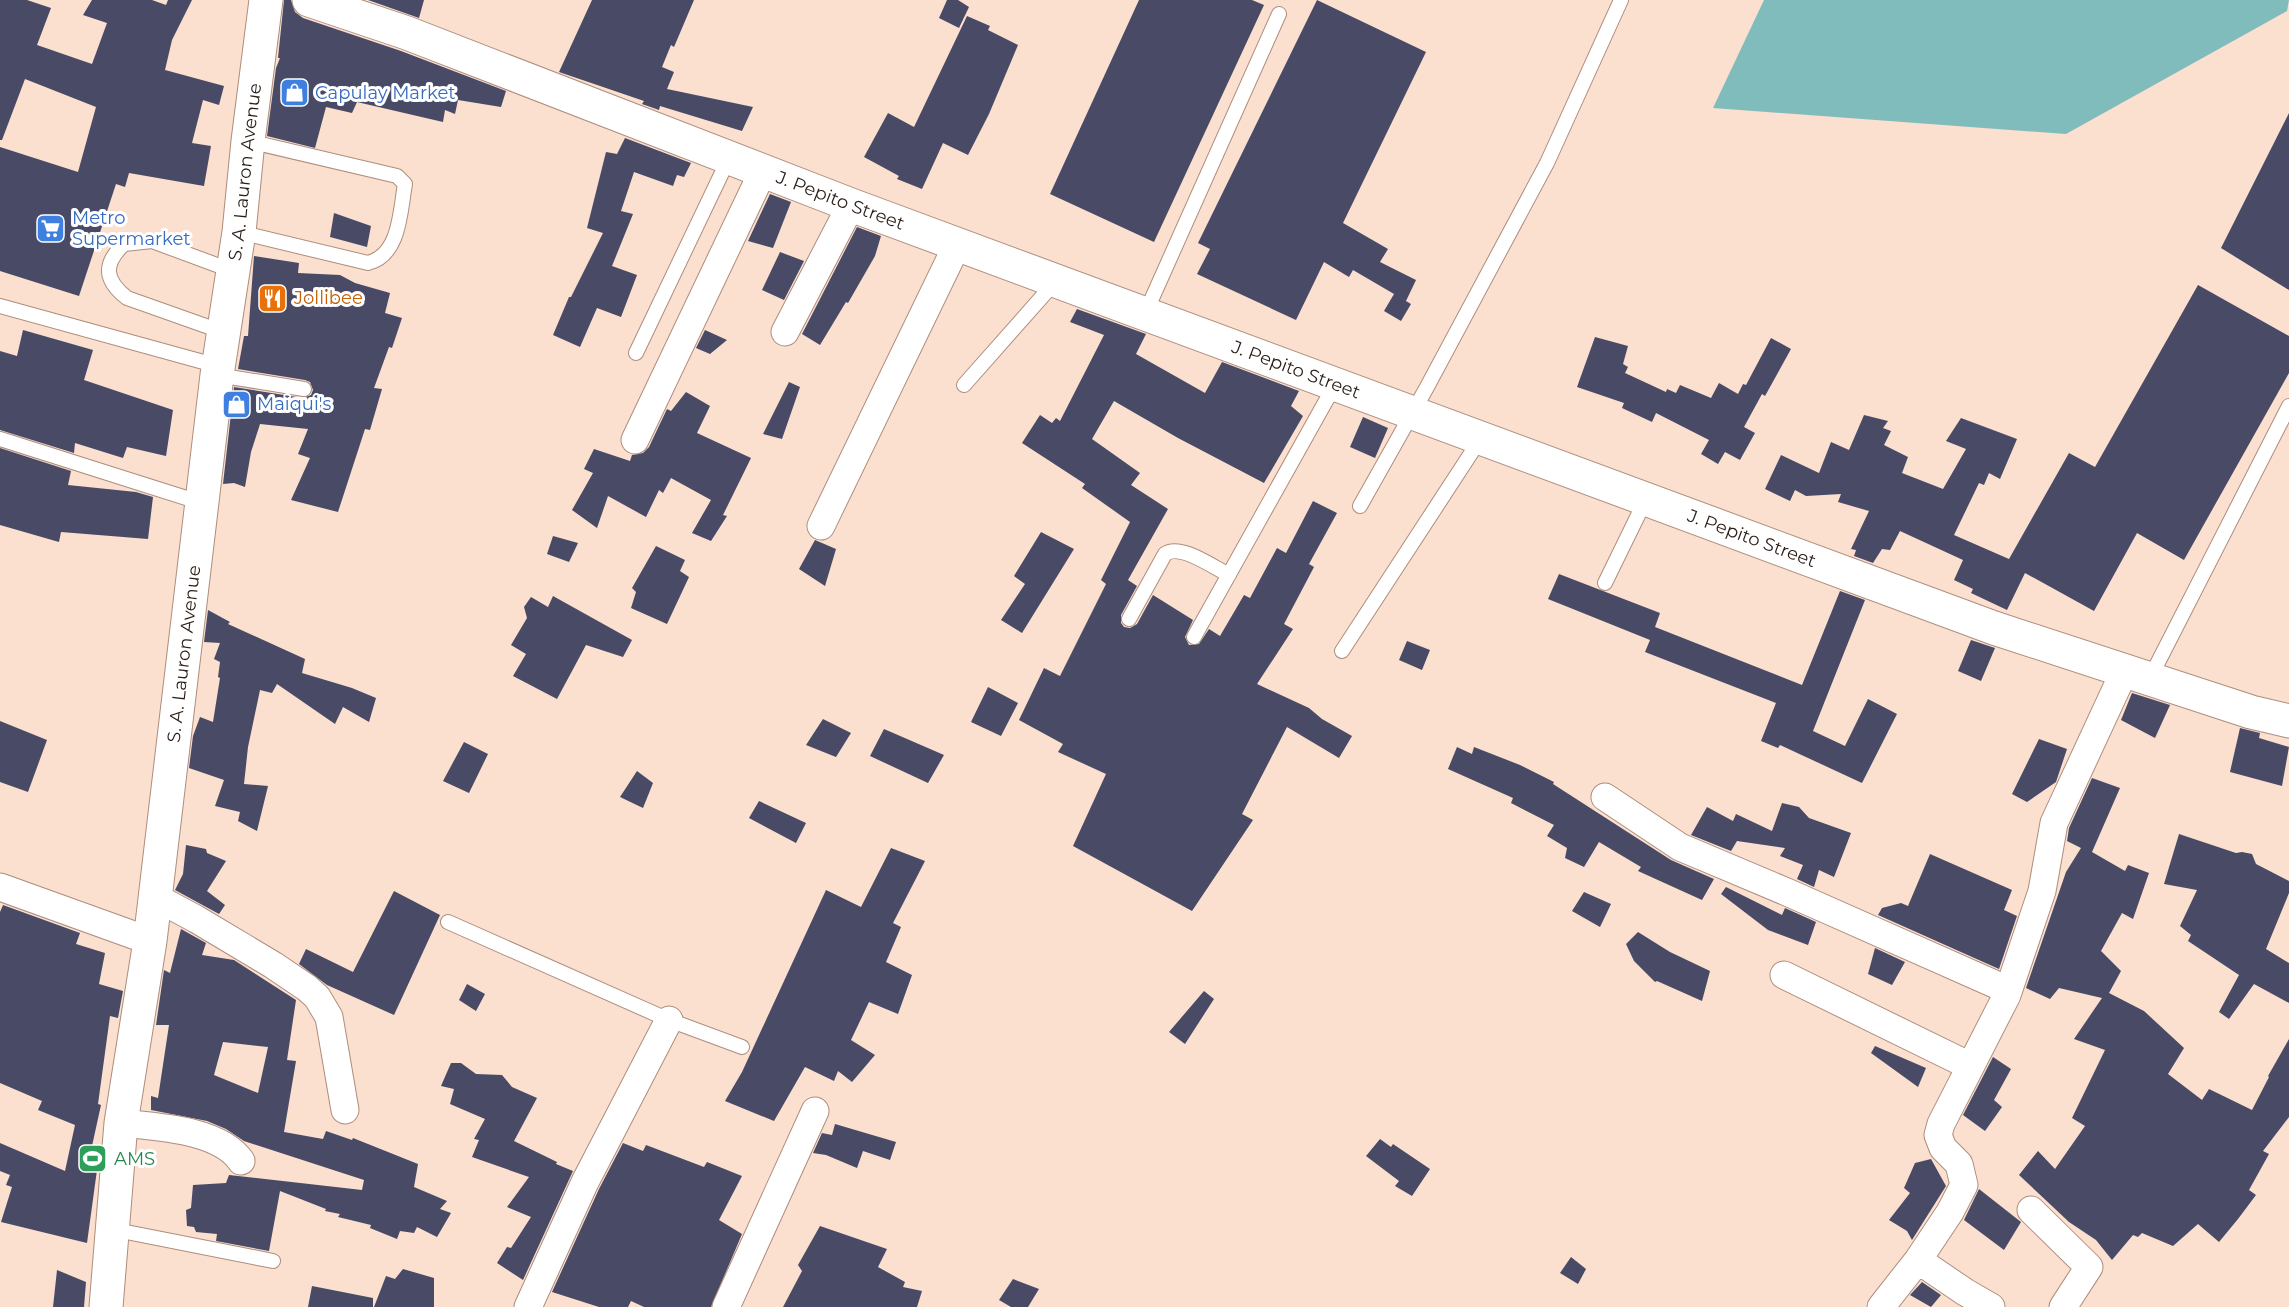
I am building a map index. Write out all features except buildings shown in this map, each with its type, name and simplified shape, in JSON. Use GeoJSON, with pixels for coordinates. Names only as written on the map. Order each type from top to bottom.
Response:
{"type":"FeatureCollection","features":[{"type":"Feature","properties":{"kind":"main road","name":"S. A. Lauron Avenue"},"geometry":{"type":"LineString","coordinates":[[106,1307],[121,1123],[150,941],[218,370],[239,232],[266,0]]}},
{"type":"Feature","properties":{"kind":"main road","name":"J. Pepito Street"},"geometry":{"type":"LineString","coordinates":[[309,0],[407,33],[851,205],[1994,628],[2252,712],[2289,720]]}},
{"type":"Feature","properties":{"kind":"street"},"geometry":{"type":"LineString","coordinates":[[635,440],[763,171]]}},
{"type":"Feature","properties":{"kind":"street"},"geometry":{"type":"LineString","coordinates":[[784,332],[851,205]]}},
{"type":"Feature","properties":{"kind":"street"},"geometry":{"type":"LineString","coordinates":[[821,526],[957,244]]}},
{"type":"Feature","properties":{"kind":"street"},"geometry":{"type":"LineString","coordinates":[[1881,1307],[1918,1260],[1950,1212],[1964,1185],[1959,1164],[1943,1148],[1938,1135],[1941,1124],[2008,990],[2042,891],[2054,823],[2137,675]]}},
{"type":"Feature","properties":{"kind":"street"},"geometry":{"type":"LineString","coordinates":[[1605,797],[1680,847],[1789,892],[2008,990]]}},
{"type":"Feature","properties":{"kind":"street"},"geometry":{"type":"LineString","coordinates":[[0,887],[150,941]]}},
{"type":"Feature","properties":{"kind":"street"},"geometry":{"type":"LineString","coordinates":[[155,897],[273,965],[307,988],[317,998],[329,1017],[345,1110]]}},
{"type":"Feature","properties":{"kind":"street"},"geometry":{"type":"LineString","coordinates":[[1784,975],[1970,1066]]}},
{"type":"Feature","properties":{"kind":"street"},"geometry":{"type":"LineString","coordinates":[[528,1307],[585,1182],[669,1020]]}},
{"type":"Feature","properties":{"kind":"street"},"geometry":{"type":"LineString","coordinates":[[726,1307],[815,1111]]}},
{"type":"Feature","properties":{"kind":"street"},"geometry":{"type":"LineString","coordinates":[[121,1123],[183,1131],[222,1144],[234,1151],[241,1161]]}},
{"type":"Feature","properties":{"kind":"street"},"geometry":{"type":"LineString","coordinates":[[2031,1210],[2089,1267],[2063,1307]]}},
{"type":"Feature","properties":{"kind":"street"},"geometry":{"type":"LineString","coordinates":[[1918,1260],[1991,1307]]}},
{"type":"Feature","properties":{"kind":"lane"},"geometry":{"type":"LineString","coordinates":[[1360,506],[1547,163],[1621,0]]}},
{"type":"Feature","properties":{"kind":"lane"},"geometry":{"type":"LineString","coordinates":[[1145,314],[1279,14]]}},
{"type":"Feature","properties":{"kind":"lane"},"geometry":{"type":"LineString","coordinates":[[239,232],[368,263],[377,261],[386,254],[395,237],[405,184],[397,177],[248,141]]}},
{"type":"Feature","properties":{"kind":"lane"},"geometry":{"type":"LineString","coordinates":[[636,353],[729,158]]}},
{"type":"Feature","properties":{"kind":"lane"},"geometry":{"type":"LineString","coordinates":[[223,332],[127,298],[117,290],[108,272],[109,262],[124,244],[153,241],[233,272]]}},
{"type":"Feature","properties":{"kind":"lane"},"geometry":{"type":"LineString","coordinates":[[964,385],[1056,281]]}},
{"type":"Feature","properties":{"kind":"lane"},"geometry":{"type":"LineString","coordinates":[[0,306],[218,370],[304,389]]}},
{"type":"Feature","properties":{"kind":"lane"},"geometry":{"type":"LineString","coordinates":[[1194,637],[1328,399],[1339,385]]}},
{"type":"Feature","properties":{"kind":"lane"},"geometry":{"type":"LineString","coordinates":[[2137,675],[2289,406]]}},
{"type":"Feature","properties":{"kind":"lane"},"geometry":{"type":"LineString","coordinates":[[1342,651],[1481,438]]}},
{"type":"Feature","properties":{"kind":"lane"},"geometry":{"type":"LineString","coordinates":[[0,439],[202,503]]}},
{"type":"Feature","properties":{"kind":"lane"},"geometry":{"type":"LineString","coordinates":[[1605,583],[1646,499]]}},
{"type":"Feature","properties":{"kind":"lane"},"geometry":{"type":"LineString","coordinates":[[1129,620],[1165,554],[1170,550],[1181,550],[1229,575]]}},
{"type":"Feature","properties":{"kind":"lane"},"geometry":{"type":"LineString","coordinates":[[448,922],[669,1020],[742,1047]]}},
{"type":"Feature","properties":{"kind":"lane"},"geometry":{"type":"LineString","coordinates":[[111,1229],[273,1261]]}},
{"type":"Feature","properties":{"kind":"water"},"geometry":{"type":"Polygon","coordinates":[[[1764,0],[2289,0],[2287,11],[2066,134],[1713,108],[1764,0]]]}},
{"type":"Feature","properties":{"kind":"place","name":"Capulay Market"},"geometry":{"type":"Point","coordinates":[294,93]}},
{"type":"Feature","properties":{"kind":"place","name":"Metro Supermarket"},"geometry":{"type":"Point","coordinates":[51,228]}},
{"type":"Feature","properties":{"kind":"place","name":"Jollibee"},"geometry":{"type":"Point","coordinates":[273,298]}},
{"type":"Feature","properties":{"kind":"place","name":"Maiqui's"},"geometry":{"type":"Point","coordinates":[236,404]}},
{"type":"Feature","properties":{"kind":"place","name":"AMS"},"geometry":{"type":"Point","coordinates":[93,1159]}}]}
